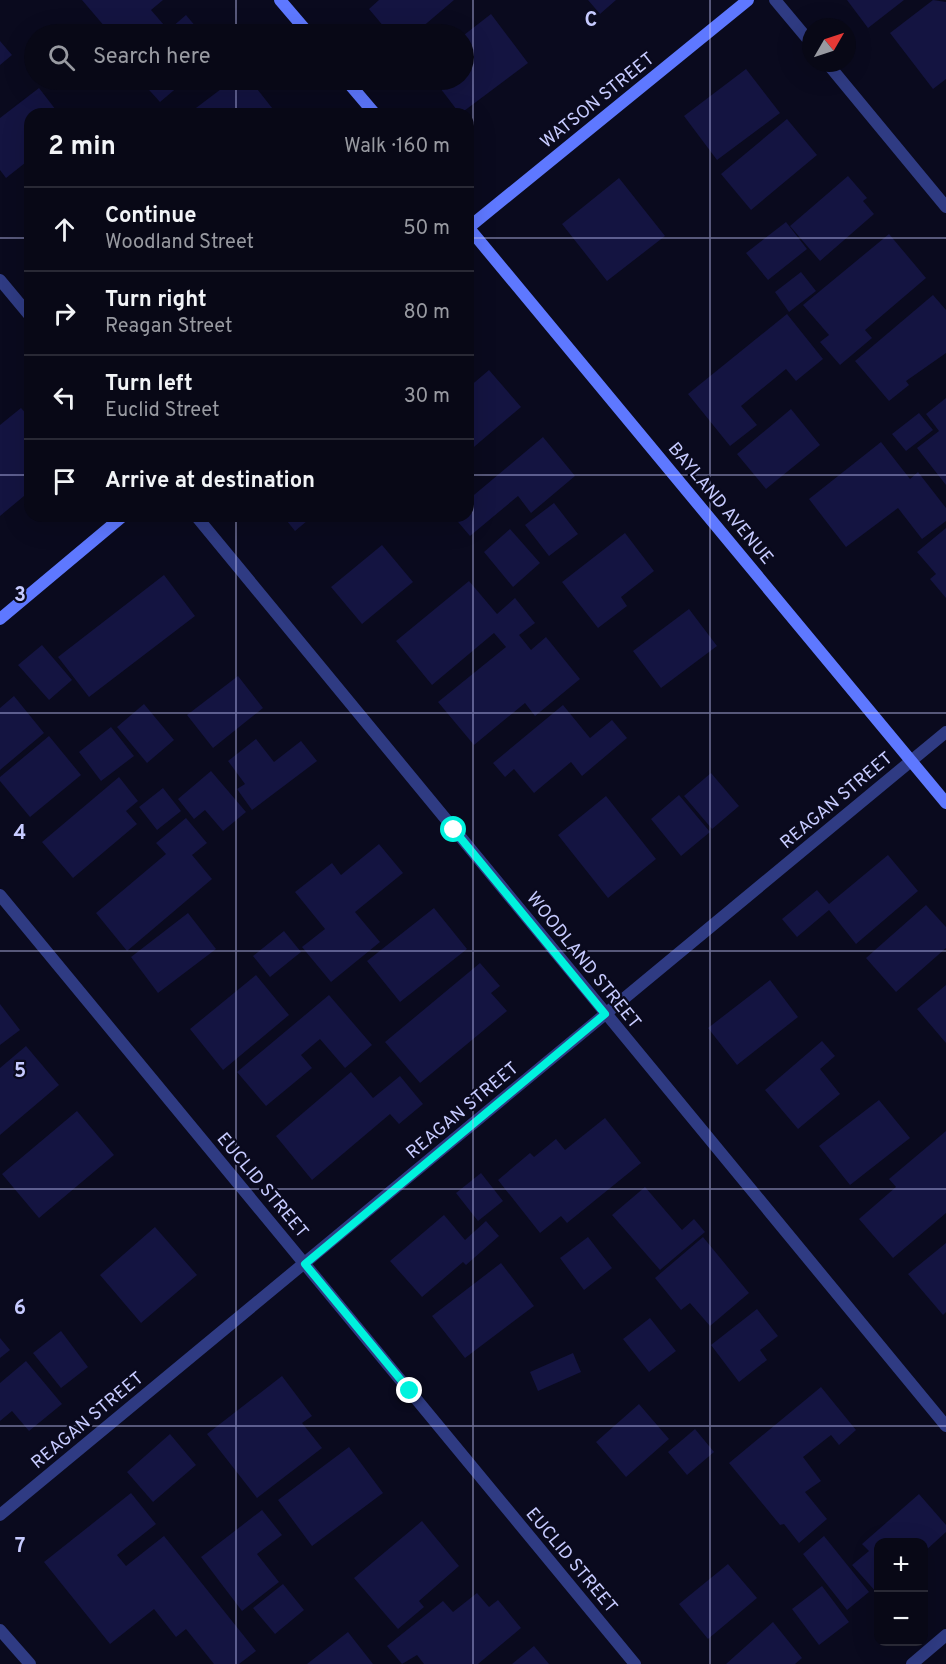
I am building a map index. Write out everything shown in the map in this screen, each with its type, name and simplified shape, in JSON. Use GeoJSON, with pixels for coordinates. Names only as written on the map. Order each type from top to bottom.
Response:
{"type":"FeatureCollection","features":[{"type":"Feature","properties":{"kind":"street"},"geometry":{"type":"LineString","coordinates":[[280,0],[300,24]]}},
{"type":"Feature","properties":{"kind":"street","name":"WATSON STREET"},"geometry":{"type":"LineString","coordinates":[[474,222],[748,0]]}},
{"type":"Feature","properties":{"kind":"street"},"geometry":{"type":"LineString","coordinates":[[775,0],[802,32]]}},
{"type":"Feature","properties":{"kind":"street"},"geometry":{"type":"LineString","coordinates":[[834,72],[946,207]]}},
{"type":"Feature","properties":{"kind":"street"},"geometry":{"type":"LineString","coordinates":[[355,90],[370,108]]}},
{"type":"Feature","properties":{"kind":"street","name":"BAYLAND AVENUE"},"geometry":{"type":"LineString","coordinates":[[474,234],[946,803]]}},
{"type":"Feature","properties":{"kind":"street"},"geometry":{"type":"LineString","coordinates":[[0,280],[24,309]]}},
{"type":"Feature","properties":{"kind":"street"},"geometry":{"type":"LineString","coordinates":[[0,619],[116,522]]}},
{"type":"Feature","properties":{"kind":"street","name":"WOODLAND STREET"},"geometry":{"type":"LineString","coordinates":[[201,522],[946,1426]]}},
{"type":"Feature","properties":{"kind":"street","name":"REAGAN STREET"},"geometry":{"type":"LineString","coordinates":[[0,1515],[946,732]]}},
{"type":"Feature","properties":{"kind":"street","name":"EUCLID STREET"},"geometry":{"type":"LineString","coordinates":[[0,895],[635,1664]]}},
{"type":"Feature","properties":{"kind":"street"},"geometry":{"type":"LineString","coordinates":[[0,1630],[30,1664]]}},
{"type":"Feature","properties":{"kind":"street"},"geometry":{"type":"LineString","coordinates":[[912,1664],[946,1635]]}},
{"type":"Feature","properties":{"kind":"building"},"geometry":{"type":"Polygon","coordinates":[[[82,0],[163,0],[151,10],[163,24],[102,24],[82,0]]]}},
{"type":"Feature","properties":{"kind":"building"},"geometry":{"type":"Polygon","coordinates":[[[379,0],[454,0],[426,24],[382,24],[369,9],[379,0]]]}},
{"type":"Feature","properties":{"kind":"building"},"geometry":{"type":"Polygon","coordinates":[[[588,0],[616,0],[600,14],[588,0]]]}},
{"type":"Feature","properties":{"kind":"building"},"geometry":{"type":"Polygon","coordinates":[[[847,0],[904,0],[868,28],[847,0]]]}},
{"type":"Feature","properties":{"kind":"building"},"geometry":{"type":"Polygon","coordinates":[[[933,0],[946,2],[946,79],[933,89],[890,33],[933,0]]]}},
{"type":"Feature","properties":{"kind":"building"},"geometry":{"type":"Polygon","coordinates":[[[491,14],[528,63],[468,108],[455,108],[442,90],[474,90],[474,27],[491,14]]]}},
{"type":"Feature","properties":{"kind":"building"},"geometry":{"type":"Polygon","coordinates":[[[186,15],[194,24],[176,24],[186,15]]]}},
{"type":"Feature","properties":{"kind":"building"},"geometry":{"type":"Polygon","coordinates":[[[0,41],[12,55],[0,65],[0,41]]]}},
{"type":"Feature","properties":{"kind":"building"},"geometry":{"type":"Polygon","coordinates":[[[746,69],[780,113],[717,160],[684,116],[746,69]]]}},
{"type":"Feature","properties":{"kind":"building"},"geometry":{"type":"Polygon","coordinates":[[[36,90],[41,90],[54,108],[24,108],[24,164],[6,178],[0,170],[0,118],[36,90]]]}},
{"type":"Feature","properties":{"kind":"building"},"geometry":{"type":"Polygon","coordinates":[[[149,90],[174,90],[160,102],[149,90]]]}},
{"type":"Feature","properties":{"kind":"building"},"geometry":{"type":"Polygon","coordinates":[[[220,90],[258,90],[272,108],[196,108],[220,90]]]}},
{"type":"Feature","properties":{"kind":"building"},"geometry":{"type":"Polygon","coordinates":[[[787,119],[817,155],[751,210],[721,174],[787,119]]]}},
{"type":"Feature","properties":{"kind":"building"},"geometry":{"type":"Polygon","coordinates":[[[848,176],[867,198],[863,201],[874,214],[820,261],[790,226],[848,176]]]}},
{"type":"Feature","properties":{"kind":"building"},"geometry":{"type":"Polygon","coordinates":[[[619,178],[665,236],[607,281],[562,224],[619,178]]]}},
{"type":"Feature","properties":{"kind":"building"},"geometry":{"type":"Polygon","coordinates":[[[786,222],[807,249],[768,280],[746,253],[786,222]]]}},
{"type":"Feature","properties":{"kind":"building"},"geometry":{"type":"Polygon","coordinates":[[[889,234],[926,278],[865,330],[872,338],[840,365],[820,342],[829,335],[803,305],[889,234]]]}},
{"type":"Feature","properties":{"kind":"building"},"geometry":{"type":"Polygon","coordinates":[[[801,272],[816,291],[789,312],[775,292],[801,272]]]}},
{"type":"Feature","properties":{"kind":"building"},"geometry":{"type":"Polygon","coordinates":[[[933,295],[946,310],[946,353],[906,381],[909,385],[889,401],[855,361],[933,295]]]}},
{"type":"Feature","properties":{"kind":"building"},"geometry":{"type":"Polygon","coordinates":[[[787,314],[823,359],[796,381],[786,369],[741,406],[757,425],[730,446],[688,394],[787,314]]]}},
{"type":"Feature","properties":{"kind":"building"},"geometry":{"type":"Polygon","coordinates":[[[489,370],[521,407],[474,447],[474,383],[489,370]]]}},
{"type":"Feature","properties":{"kind":"building"},"geometry":{"type":"Polygon","coordinates":[[[946,398],[946,485],[917,448],[939,431],[926,414],[946,398]]]}},
{"type":"Feature","properties":{"kind":"building"},"geometry":{"type":"Polygon","coordinates":[[[21,408],[24,411],[24,496],[0,516],[0,425],[21,408]]]}},
{"type":"Feature","properties":{"kind":"building"},"geometry":{"type":"Polygon","coordinates":[[[791,409],[820,445],[766,489],[737,454],[791,409]]]}},
{"type":"Feature","properties":{"kind":"building"},"geometry":{"type":"Polygon","coordinates":[[[919,413],[933,430],[906,451],[892,434],[919,413]]]}},
{"type":"Feature","properties":{"kind":"building"},"geometry":{"type":"Polygon","coordinates":[[[543,437],[575,476],[531,513],[518,496],[470,536],[458,522],[474,522],[474,495],[543,437]]]}},
{"type":"Feature","properties":{"kind":"building"},"geometry":{"type":"Polygon","coordinates":[[[881,442],[910,479],[918,472],[946,508],[946,521],[922,539],[898,508],[846,547],[809,499],[881,442]]]}},
{"type":"Feature","properties":{"kind":"building"},"geometry":{"type":"Polygon","coordinates":[[[554,503],[578,534],[549,556],[525,525],[554,503]]]}},
{"type":"Feature","properties":{"kind":"building"},"geometry":{"type":"Polygon","coordinates":[[[288,522],[306,522],[295,531],[288,522]]]}},
{"type":"Feature","properties":{"kind":"building"},"geometry":{"type":"Polygon","coordinates":[[[946,528],[946,598],[930,579],[936,574],[917,552],[946,528]]]}},
{"type":"Feature","properties":{"kind":"building"},"geometry":{"type":"Polygon","coordinates":[[[510,529],[540,563],[513,587],[484,552],[510,529]]]}},
{"type":"Feature","properties":{"kind":"building"},"geometry":{"type":"Polygon","coordinates":[[[625,533],[654,571],[621,597],[627,606],[598,628],[562,582],[625,533]]]}},
{"type":"Feature","properties":{"kind":"building"},"geometry":{"type":"Polygon","coordinates":[[[382,545],[413,582],[362,624],[331,587],[382,545]]]}},
{"type":"Feature","properties":{"kind":"building"},"geometry":{"type":"Polygon","coordinates":[[[164,575],[195,616],[89,697],[58,657],[164,575]]]}},
{"type":"Feature","properties":{"kind":"building"},"geometry":{"type":"Polygon","coordinates":[[[469,581],[497,614],[515,598],[535,623],[519,635],[531,650],[546,637],[580,679],[535,716],[525,703],[474,745],[438,702],[506,647],[494,633],[432,685],[396,641],[469,581]]]}},
{"type":"Feature","properties":{"kind":"building"},"geometry":{"type":"Polygon","coordinates":[[[689,609],[717,646],[661,688],[633,651],[689,609]]]}},
{"type":"Feature","properties":{"kind":"building"},"geometry":{"type":"Polygon","coordinates":[[[42,645],[72,680],[49,700],[18,665],[42,645]]]}},
{"type":"Feature","properties":{"kind":"building"},"geometry":{"type":"Polygon","coordinates":[[[238,676],[263,708],[213,748],[187,715],[238,676]]]}},
{"type":"Feature","properties":{"kind":"building"},"geometry":{"type":"Polygon","coordinates":[[[14,696],[44,733],[0,770],[0,708],[14,696]]]}},
{"type":"Feature","properties":{"kind":"building"},"geometry":{"type":"Polygon","coordinates":[[[144,704],[174,740],[147,763],[117,727],[144,704]]]}},
{"type":"Feature","properties":{"kind":"building"},"geometry":{"type":"Polygon","coordinates":[[[563,705],[590,738],[612,720],[627,738],[582,776],[571,762],[534,793],[514,769],[505,777],[493,763],[563,705]]]}},
{"type":"Feature","properties":{"kind":"building"},"geometry":{"type":"Polygon","coordinates":[[[111,727],[134,756],[101,781],[79,752],[111,727]]]}},
{"type":"Feature","properties":{"kind":"building"},"geometry":{"type":"Polygon","coordinates":[[[49,736],[81,775],[30,817],[0,781],[0,777],[49,736]]]}},
{"type":"Feature","properties":{"kind":"building"},"geometry":{"type":"Polygon","coordinates":[[[256,739],[274,762],[301,741],[317,761],[252,810],[237,789],[245,784],[228,761],[256,739]]]}},
{"type":"Feature","properties":{"kind":"building"},"geometry":{"type":"Polygon","coordinates":[[[211,771],[246,812],[223,831],[205,810],[194,819],[178,799],[211,771]]]}},
{"type":"Feature","properties":{"kind":"building"},"geometry":{"type":"Polygon","coordinates":[[[711,773],[739,806],[712,829],[684,796],[711,773]]]}},
{"type":"Feature","properties":{"kind":"building"},"geometry":{"type":"Polygon","coordinates":[[[119,777],[138,801],[126,811],[137,824],[73,878],[42,842],[119,777]]]}},
{"type":"Feature","properties":{"kind":"building"},"geometry":{"type":"Polygon","coordinates":[[[163,788],[181,811],[157,830],[139,807],[163,788]]]}},
{"type":"Feature","properties":{"kind":"building"},"geometry":{"type":"Polygon","coordinates":[[[679,795],[710,832],[681,856],[651,819],[679,795]]]}},
{"type":"Feature","properties":{"kind":"building"},"geometry":{"type":"Polygon","coordinates":[[[606,796],[656,859],[608,898],[558,835],[606,796]]]}},
{"type":"Feature","properties":{"kind":"building"},"geometry":{"type":"Polygon","coordinates":[[[186,818],[207,843],[192,855],[212,879],[127,951],[96,913],[166,854],[156,843],[186,818]]]}},
{"type":"Feature","properties":{"kind":"building"},"geometry":{"type":"Polygon","coordinates":[[[379,844],[403,873],[355,912],[380,942],[331,982],[302,947],[325,929],[295,892],[332,863],[341,875],[379,844]]]}},
{"type":"Feature","properties":{"kind":"building"},"geometry":{"type":"Polygon","coordinates":[[[888,855],[918,891],[856,944],[829,910],[797,937],[782,919],[817,890],[829,904],[888,855]]]}},
{"type":"Feature","properties":{"kind":"building"},"geometry":{"type":"Polygon","coordinates":[[[926,905],[946,927],[946,948],[896,992],[866,958],[926,905]]]}},
{"type":"Feature","properties":{"kind":"building"},"geometry":{"type":"Polygon","coordinates":[[[434,908],[467,949],[400,1002],[367,961],[434,908]]]}},
{"type":"Feature","properties":{"kind":"building"},"geometry":{"type":"Polygon","coordinates":[[[188,913],[216,949],[158,993],[131,957],[188,913]]]}},
{"type":"Feature","properties":{"kind":"building"},"geometry":{"type":"Polygon","coordinates":[[[284,931],[301,952],[270,977],[253,956],[284,931]]]}},
{"type":"Feature","properties":{"kind":"building"},"geometry":{"type":"Polygon","coordinates":[[[480,963],[500,986],[491,993],[507,1011],[420,1083],[385,1042],[480,963]]]}},
{"type":"Feature","properties":{"kind":"building"},"geometry":{"type":"Polygon","coordinates":[[[256,975],[289,1015],[223,1070],[190,1029],[256,975]]]}},
{"type":"Feature","properties":{"kind":"building"},"geometry":{"type":"Polygon","coordinates":[[[770,980],[798,1017],[737,1065],[708,1028],[770,980]]]}},
{"type":"Feature","properties":{"kind":"building"},"geometry":{"type":"Polygon","coordinates":[[[946,985],[946,1043],[917,1009],[946,985]]]}},
{"type":"Feature","properties":{"kind":"building"},"geometry":{"type":"Polygon","coordinates":[[[329,995],[372,1045],[345,1068],[320,1039],[301,1055],[312,1068],[266,1106],[237,1072],[329,995]]]}},
{"type":"Feature","properties":{"kind":"building"},"geometry":{"type":"Polygon","coordinates":[[[0,1004],[20,1030],[0,1045],[0,1004]]]}},
{"type":"Feature","properties":{"kind":"building"},"geometry":{"type":"Polygon","coordinates":[[[822,1041],[835,1056],[820,1069],[840,1094],[798,1129],[765,1090],[822,1041]]]}},
{"type":"Feature","properties":{"kind":"building"},"geometry":{"type":"Polygon","coordinates":[[[26,1046],[59,1085],[0,1135],[0,1068],[26,1046]]]}},
{"type":"Feature","properties":{"kind":"building"},"geometry":{"type":"Polygon","coordinates":[[[351,1072],[373,1098],[400,1076],[423,1104],[399,1124],[390,1114],[312,1180],[276,1136],[351,1072]]]}},
{"type":"Feature","properties":{"kind":"building"},"geometry":{"type":"Polygon","coordinates":[[[879,1100],[910,1138],[850,1185],[819,1146],[879,1100]]]}},
{"type":"Feature","properties":{"kind":"building"},"geometry":{"type":"Polygon","coordinates":[[[77,1111],[114,1155],[39,1218],[2,1174],[77,1111]]]}},
{"type":"Feature","properties":{"kind":"building"},"geometry":{"type":"Polygon","coordinates":[[[605,1118],[641,1163],[567,1223],[561,1216],[540,1233],[498,1180],[530,1153],[534,1157],[556,1139],[565,1150],[605,1118]]]}},
{"type":"Feature","properties":{"kind":"building"},"geometry":{"type":"Polygon","coordinates":[[[946,1131],[946,1213],[893,1258],[859,1219],[896,1187],[889,1179],[946,1131]]]}},
{"type":"Feature","properties":{"kind":"building"},"geometry":{"type":"Polygon","coordinates":[[[481,1173],[503,1201],[478,1221],[456,1193],[481,1173]]]}},
{"type":"Feature","properties":{"kind":"building"},"geometry":{"type":"Polygon","coordinates":[[[645,1187],[682,1230],[694,1219],[705,1232],[660,1270],[612,1215],[645,1187]]]}},
{"type":"Feature","properties":{"kind":"building"},"geometry":{"type":"Polygon","coordinates":[[[444,1215],[465,1240],[486,1221],[499,1236],[466,1265],[463,1262],[422,1297],[390,1261],[444,1215]]]}},
{"type":"Feature","properties":{"kind":"building"},"geometry":{"type":"Polygon","coordinates":[[[155,1227],[197,1275],[141,1323],[100,1275],[155,1227]]]}},
{"type":"Feature","properties":{"kind":"building"},"geometry":{"type":"Polygon","coordinates":[[[588,1237],[612,1268],[584,1290],[560,1258],[588,1237]]]}},
{"type":"Feature","properties":{"kind":"building"},"geometry":{"type":"Polygon","coordinates":[[[703,1237],[749,1293],[710,1326],[690,1303],[681,1310],[655,1278],[703,1237]]]}},
{"type":"Feature","properties":{"kind":"building"},"geometry":{"type":"Polygon","coordinates":[[[946,1243],[946,1312],[943,1315],[908,1274],[946,1243]]]}},
{"type":"Feature","properties":{"kind":"building"},"geometry":{"type":"Polygon","coordinates":[[[501,1263],[534,1306],[465,1358],[432,1316],[501,1263]]]}},
{"type":"Feature","properties":{"kind":"building"},"geometry":{"type":"Polygon","coordinates":[[[757,1309],[778,1336],[760,1350],[767,1360],[739,1382],[711,1345],[757,1309]]]}},
{"type":"Feature","properties":{"kind":"building"},"geometry":{"type":"Polygon","coordinates":[[[650,1318],[676,1351],[649,1372],[623,1339],[650,1318]]]}},
{"type":"Feature","properties":{"kind":"building"},"geometry":{"type":"Polygon","coordinates":[[[61,1331],[88,1367],[61,1388],[33,1353],[61,1331]]]}},
{"type":"Feature","properties":{"kind":"building"},"geometry":{"type":"Polygon","coordinates":[[[0,1338],[10,1350],[0,1358],[0,1338]]]}},
{"type":"Feature","properties":{"kind":"building"},"geometry":{"type":"Polygon","coordinates":[[[573,1353],[581,1372],[538,1391],[530,1372],[573,1353]]]}},
{"type":"Feature","properties":{"kind":"building"},"geometry":{"type":"Polygon","coordinates":[[[26,1361],[62,1404],[29,1431],[12,1411],[0,1421],[0,1383],[26,1361]]]}},
{"type":"Feature","properties":{"kind":"building"},"geometry":{"type":"Polygon","coordinates":[[[282,1376],[312,1416],[302,1423],[322,1448],[257,1498],[207,1434],[282,1376]]]}},
{"type":"Feature","properties":{"kind":"building"},"geometry":{"type":"Polygon","coordinates":[[[821,1387],[856,1430],[839,1445],[831,1435],[803,1457],[821,1481],[805,1492],[827,1519],[799,1543],[784,1524],[780,1525],[729,1463],[821,1387]]]}},
{"type":"Feature","properties":{"kind":"building"},"geometry":{"type":"Polygon","coordinates":[[[639,1404],[669,1439],[626,1477],[596,1442],[639,1404]]]}},
{"type":"Feature","properties":{"kind":"building"},"geometry":{"type":"Polygon","coordinates":[[[695,1429],[714,1452],[687,1475],[668,1452],[695,1429]]]}},
{"type":"Feature","properties":{"kind":"building"},"geometry":{"type":"Polygon","coordinates":[[[170,1434],[196,1465],[153,1502],[127,1472],[170,1434]]]}},
{"type":"Feature","properties":{"kind":"building"},"geometry":{"type":"Polygon","coordinates":[[[349,1447],[383,1493],[312,1546],[278,1500],[349,1447]]]}},
{"type":"Feature","properties":{"kind":"building"},"geometry":{"type":"Polygon","coordinates":[[[131,1493],[156,1524],[117,1555],[126,1566],[164,1536],[256,1651],[239,1664],[214,1664],[186,1629],[176,1637],[154,1609],[110,1644],[44,1562],[131,1493]]]}},
{"type":"Feature","properties":{"kind":"building"},"geometry":{"type":"Polygon","coordinates":[[[919,1494],[946,1525],[946,1532],[928,1548],[928,1538],[874,1538],[874,1590],[852,1565],[869,1551],[862,1544],[919,1494]]]}},
{"type":"Feature","properties":{"kind":"building"},"geometry":{"type":"Polygon","coordinates":[[[262,1510],[282,1535],[257,1554],[279,1582],[242,1611],[201,1557],[262,1510]]]}},
{"type":"Feature","properties":{"kind":"building"},"geometry":{"type":"Polygon","coordinates":[[[422,1521],[459,1566],[419,1601],[424,1607],[398,1629],[354,1578],[422,1521]]]}},
{"type":"Feature","properties":{"kind":"building"},"geometry":{"type":"Polygon","coordinates":[[[824,1536],[869,1592],[847,1610],[803,1554],[824,1536]]]}},
{"type":"Feature","properties":{"kind":"building"},"geometry":{"type":"Polygon","coordinates":[[[728,1564],[757,1598],[708,1639],[679,1604],[728,1564]]]}},
{"type":"Feature","properties":{"kind":"building"},"geometry":{"type":"Polygon","coordinates":[[[283,1584],[304,1610],[275,1634],[253,1608],[283,1584]]]}},
{"type":"Feature","properties":{"kind":"building"},"geometry":{"type":"Polygon","coordinates":[[[822,1586],[849,1622],[819,1645],[792,1609],[822,1586]]]}},
{"type":"Feature","properties":{"kind":"building"},"geometry":{"type":"Polygon","coordinates":[[[477,1593],[489,1607],[498,1600],[521,1628],[478,1664],[424,1664],[417,1655],[402,1664],[387,1646],[443,1601],[453,1612],[477,1593]]]}},
{"type":"Feature","properties":{"kind":"building"},"geometry":{"type":"Polygon","coordinates":[[[773,1622],[802,1658],[795,1664],[726,1664],[773,1622]]]}},
{"type":"Feature","properties":{"kind":"building"},"geometry":{"type":"Polygon","coordinates":[[[348,1632],[373,1664],[307,1664],[348,1632]]]}},
{"type":"Feature","properties":{"kind":"building"},"geometry":{"type":"Polygon","coordinates":[[[534,1646],[549,1664],[512,1664],[534,1646]]]}},
{"type":"Feature","properties":{"kind":"route"},"geometry":{"type":"LineString","coordinates":[[410,1391],[305,1264],[605,1014],[454,830]]}}]}
